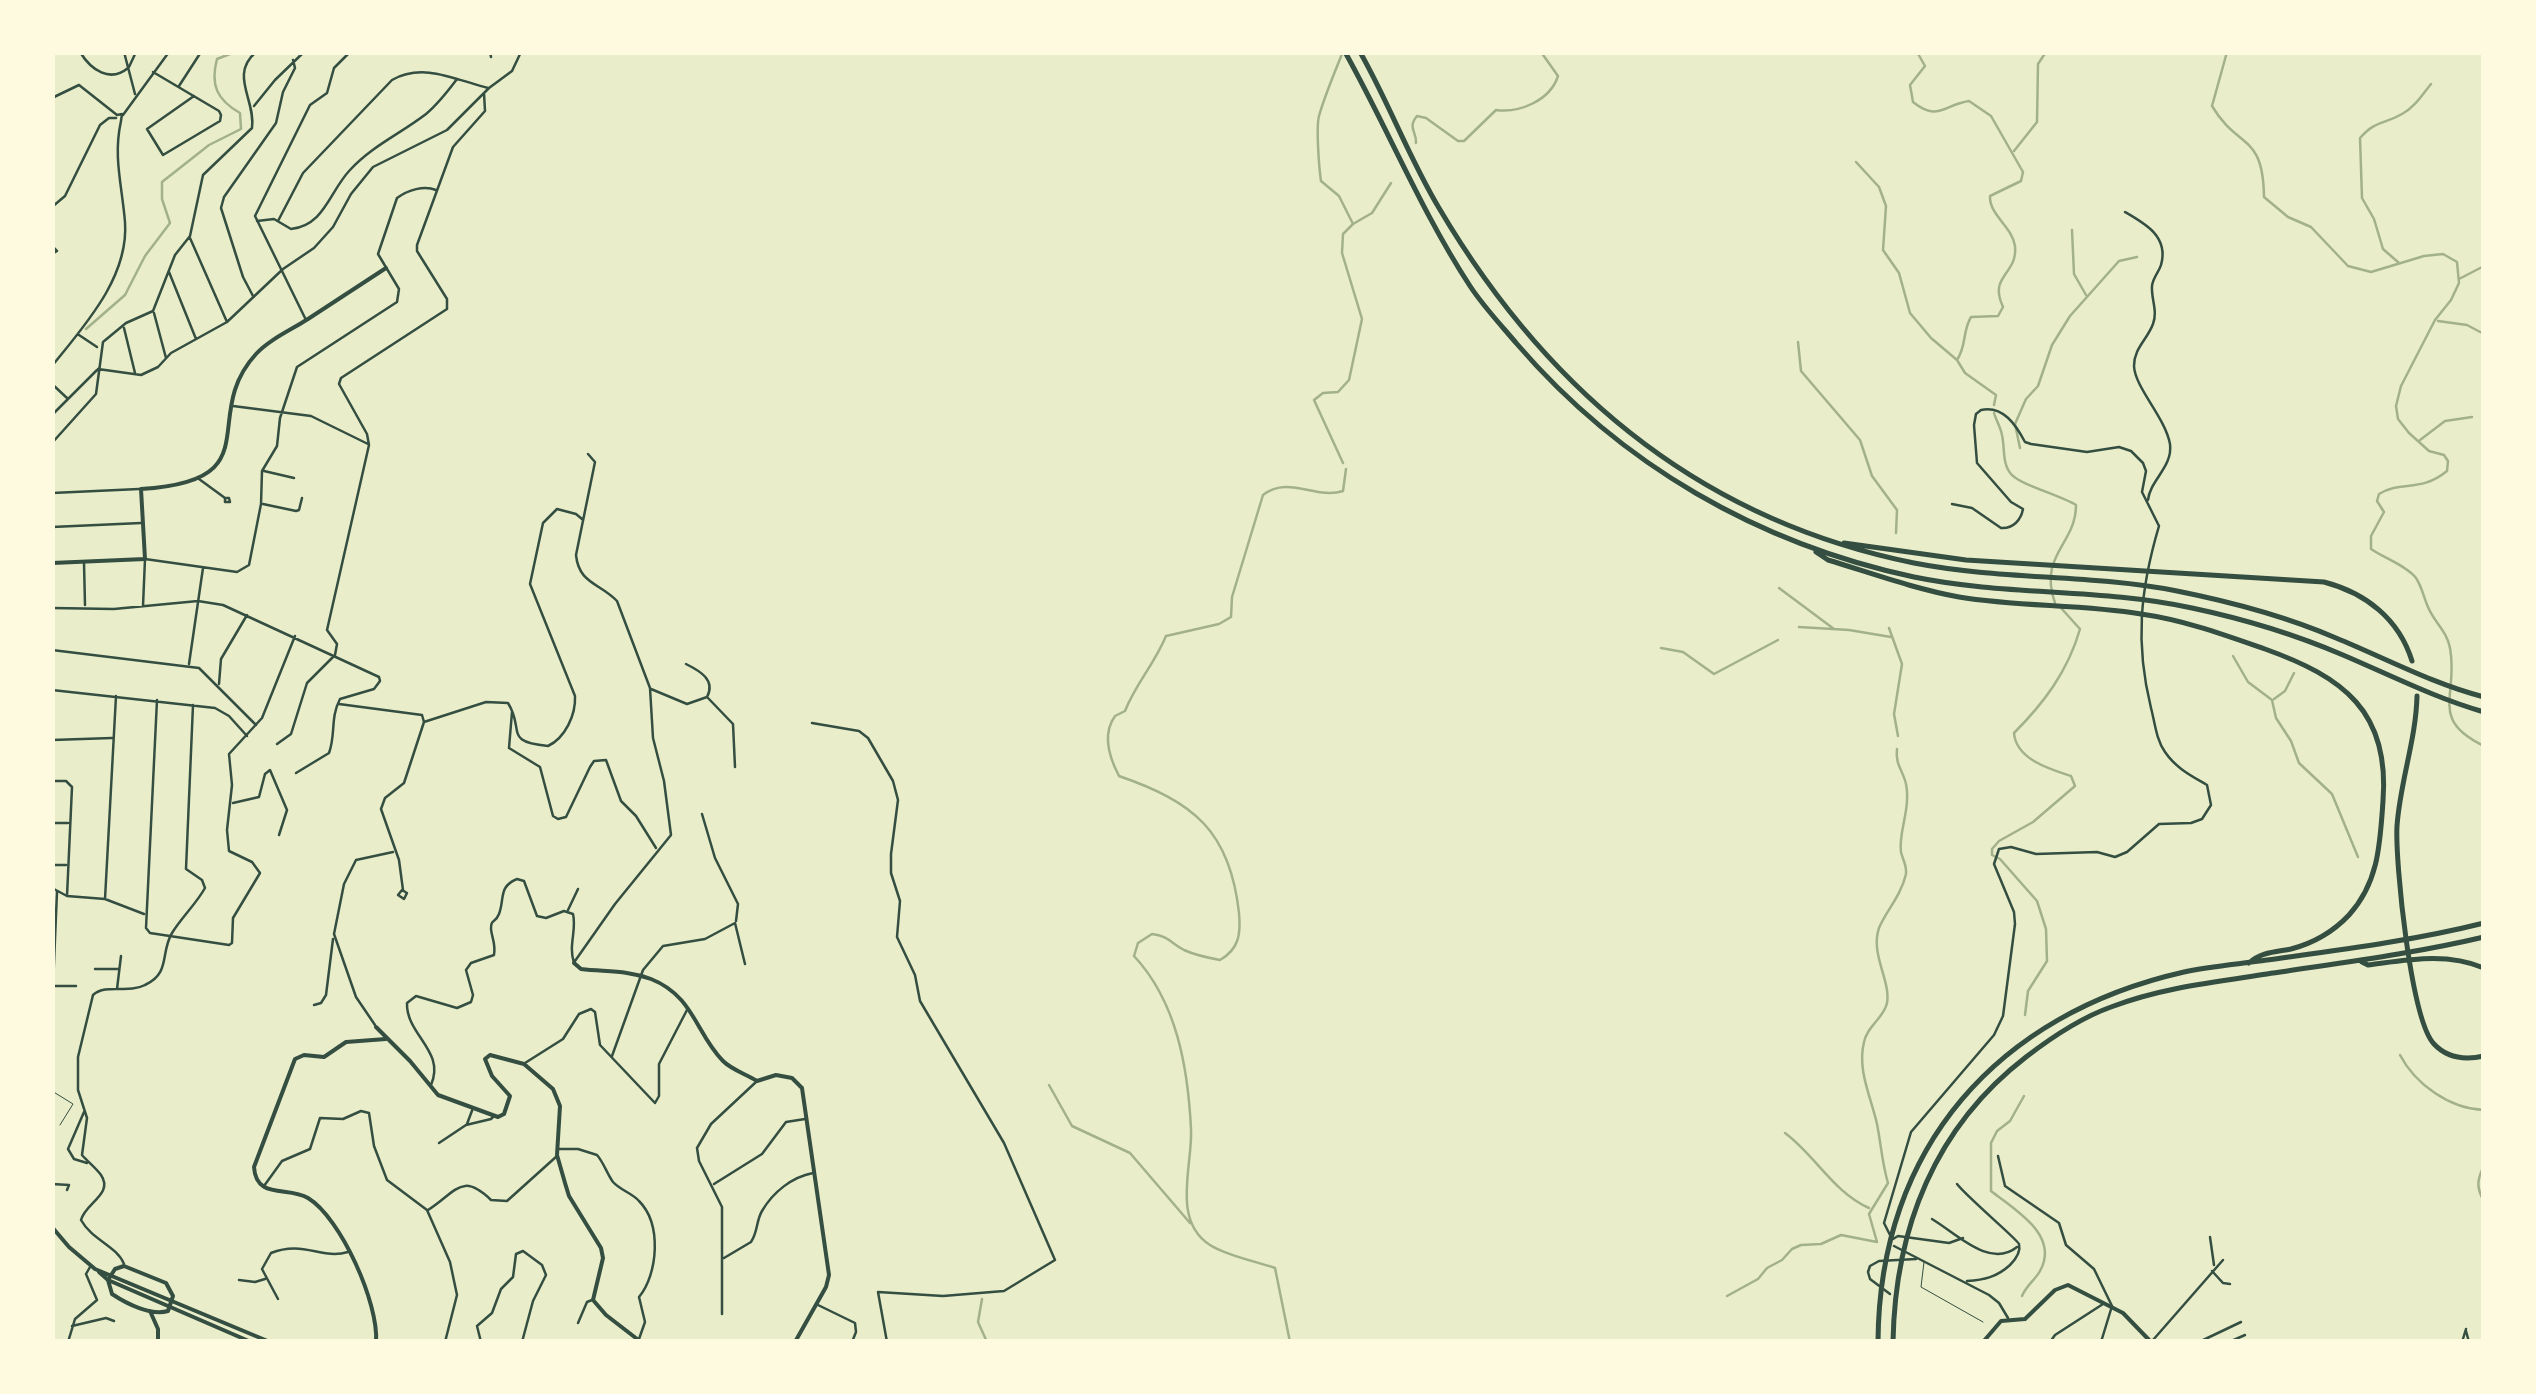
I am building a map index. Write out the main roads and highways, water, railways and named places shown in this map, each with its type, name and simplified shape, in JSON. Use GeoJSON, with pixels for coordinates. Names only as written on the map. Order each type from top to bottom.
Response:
{"type":"FeatureCollection","features":[{"type":"Feature","properties":{"kind":"highway"},"geometry":{"type":"LineString","coordinates":[[1344,52],[1426,213],[1472,289],[1573,404],[1672,480],[1747,522],[1811,548],[1917,578],[2186,606],[2258,624],[2315,644],[2484,712]]}},
{"type":"Feature","properties":{"kind":"highway"},"geometry":{"type":"LineString","coordinates":[[1360,52],[1438,206],[1510,317],[1545,356],[1624,429],[1713,488],[1766,515],[1836,542],[1908,562],[2175,591],[2235,604],[2292,621],[2484,697]]}},
{"type":"Feature","properties":{"kind":"highway"},"geometry":{"type":"LineString","coordinates":[[1836,542],[1920,556],[1994,562],[2309,579],[2338,586],[2380,610],[2402,638],[2412,661]]}},
{"type":"Feature","properties":{"kind":"highway"},"geometry":{"type":"LineString","coordinates":[[1811,548],[1828,560],[1899,582],[1990,600],[2163,618],[2293,659],[2337,682],[2372,724],[2383,760],[2378,857],[2368,888],[2348,916],[2323,936],[2257,955],[2249,962]]}},
{"type":"Feature","properties":{"kind":"highway"},"geometry":{"type":"LineString","coordinates":[[2417,696],[2396,832],[2413,977],[2422,1025],[2433,1044],[2462,1058],[2484,1056]]}},
{"type":"Feature","properties":{"kind":"highway"},"geometry":{"type":"LineString","coordinates":[[1878,1342],[1895,1222],[1922,1158],[1955,1106],[1992,1066],[2066,1014],[2102,996],[2187,971],[2412,938],[2484,923]]}},
{"type":"Feature","properties":{"kind":"highway"},"geometry":{"type":"LineString","coordinates":[[1893,1342],[1899,1264],[1922,1189],[1954,1130],[1977,1101],[2056,1035],[2110,1007],[2192,985],[2360,960],[2484,936]]}},
{"type":"Feature","properties":{"kind":"highway"},"geometry":{"type":"LineString","coordinates":[[2360,960],[2368,965],[2440,958],[2484,968]]}},
{"type":"Feature","properties":{"kind":"waterway"},"geometry":{"type":"LineString","coordinates":[[86,329],[125,295],[145,256],[170,223],[162,199],[162,182],[209,145],[241,129],[240,113],[221,97],[214,77],[217,59],[235,52]]}},
{"type":"Feature","properties":{"kind":"waterway"},"geometry":{"type":"LineString","coordinates":[[1416,143],[1413,127],[1417,116],[1464,141],[1496,110],[1524,107],[1541,99],[1558,76],[1541,52]]}},
{"type":"Feature","properties":{"kind":"waterway"},"geometry":{"type":"LineString","coordinates":[[1917,52],[1925,66],[1910,85],[1913,102],[1935,112],[1969,101],[1991,116],[2023,172],[2021,181],[1990,196],[1993,209],[2015,246],[2015,256],[1999,288],[2003,307],[1998,316],[1971,317],[1957,360]]}},
{"type":"Feature","properties":{"kind":"waterway"},"geometry":{"type":"LineString","coordinates":[[2014,151],[2037,122],[2038,64],[2046,52]]}},
{"type":"Feature","properties":{"kind":"waterway"},"geometry":{"type":"LineString","coordinates":[[2227,52],[2212,106],[2254,151],[2263,176],[2264,197],[2288,217],[2311,227],[2348,266],[2371,272],[2443,254],[2457,262],[2459,283],[2401,386],[2396,406],[2398,419],[2409,433],[2429,451],[2444,455],[2447,471],[2428,482],[2379,494],[2377,501],[2384,512],[2371,536],[2371,549],[2418,581],[2450,648],[2451,716],[2456,726],[2484,746]]}},
{"type":"Feature","properties":{"kind":"waterway"},"geometry":{"type":"LineString","coordinates":[[1342,54],[1319,116],[1319,158],[1321,181],[1339,196],[1353,224],[1343,234],[1342,253],[1362,319],[1349,380],[1338,392],[1323,393],[1314,400],[1343,463]]}},
{"type":"Feature","properties":{"kind":"waterway"},"geometry":{"type":"LineString","coordinates":[[2399,263],[2383,249],[2374,219],[2362,198],[2360,138],[2375,125],[2406,111],[2431,84]]}},
{"type":"Feature","properties":{"kind":"waterway"},"geometry":{"type":"LineString","coordinates":[[1856,162],[1879,187],[1886,206],[1883,250],[1899,273],[1910,313],[1965,373],[1996,395],[1994,405]]}},
{"type":"Feature","properties":{"kind":"waterway"},"geometry":{"type":"LineString","coordinates":[[1353,224],[1372,213],[1391,183]]}},
{"type":"Feature","properties":{"kind":"waterway"},"geometry":{"type":"LineString","coordinates":[[2072,230],[2074,274],[2086,295]]}},
{"type":"Feature","properties":{"kind":"waterway"},"geometry":{"type":"LineString","coordinates":[[2020,448],[2015,424],[2026,399],[2038,386],[2052,345],[2070,316],[2119,261],[2137,257]]}},
{"type":"Feature","properties":{"kind":"waterway"},"geometry":{"type":"LineString","coordinates":[[2459,279],[2484,266]]}},
{"type":"Feature","properties":{"kind":"waterway"},"geometry":{"type":"LineString","coordinates":[[2438,321],[2467,325],[2484,334]]}},
{"type":"Feature","properties":{"kind":"waterway"},"geometry":{"type":"LineString","coordinates":[[1798,342],[1801,371],[1860,440],[1872,476],[1897,510],[1896,533]]}},
{"type":"Feature","properties":{"kind":"waterway"},"geometry":{"type":"LineString","coordinates":[[1994,413],[2011,474],[2076,505],[2051,573],[2055,603]]}},
{"type":"Feature","properties":{"kind":"waterway"},"geometry":{"type":"LineString","coordinates":[[2420,440],[2445,421],[2472,417]]}},
{"type":"Feature","properties":{"kind":"waterway"},"geometry":{"type":"LineString","coordinates":[[1290,1342],[1275,1268],[1217,1249],[1198,1234],[1191,1221],[1187,1207],[1191,1129],[1183,1060],[1161,994],[1134,956],[1138,943],[1152,934],[1197,955],[1220,960],[1226,956],[1239,934],[1239,913],[1227,861],[1217,840],[1188,809],[1119,776],[1108,738],[1111,723],[1125,711],[1166,636],[1219,624],[1231,617],[1232,597],[1263,495],[1283,487],[1323,493],[1343,491],[1346,469]]}},
{"type":"Feature","properties":{"kind":"waterway"},"geometry":{"type":"LineString","coordinates":[[1779,588],[1834,629]]}},
{"type":"Feature","properties":{"kind":"waterway"},"geometry":{"type":"LineString","coordinates":[[2025,1015],[2028,991],[2047,961],[2046,929],[2037,901],[1992,855],[1992,849],[2033,822],[2075,786],[2071,776],[2027,756],[2014,733],[2054,686],[2075,644],[2080,629],[2061,608]]}},
{"type":"Feature","properties":{"kind":"waterway"},"geometry":{"type":"LineString","coordinates":[[1799,627],[1891,637]]}},
{"type":"Feature","properties":{"kind":"waterway"},"geometry":{"type":"LineString","coordinates":[[1889,628],[1902,664],[1894,714],[1898,736]]}},
{"type":"Feature","properties":{"kind":"waterway"},"geometry":{"type":"LineString","coordinates":[[1661,648],[1683,652],[1714,674],[1778,640]]}},
{"type":"Feature","properties":{"kind":"waterway"},"geometry":{"type":"LineString","coordinates":[[2233,656],[2248,682],[2272,700],[2276,718],[2299,763],[2332,794],[2358,857]]}},
{"type":"Feature","properties":{"kind":"waterway"},"geometry":{"type":"LineString","coordinates":[[2274,699],[2285,691],[2294,673]]}},
{"type":"Feature","properties":{"kind":"waterway"},"geometry":{"type":"LineString","coordinates":[[1727,1296],[1758,1279],[1767,1268],[1801,1245],[1821,1244],[1841,1235],[1877,1242],[1869,1214],[1888,1183],[1863,1073],[1862,1052],[1866,1036],[1887,1003],[1877,948],[1879,928],[1906,874],[1901,845],[1907,793],[1897,749]]}},
{"type":"Feature","properties":{"kind":"waterway"},"geometry":{"type":"LineString","coordinates":[[2400,1055],[2415,1076],[2435,1093],[2459,1105],[2484,1110]]}},
{"type":"Feature","properties":{"kind":"waterway"},"geometry":{"type":"LineString","coordinates":[[1049,1085],[1072,1126],[1130,1153],[1190,1223]]}},
{"type":"Feature","properties":{"kind":"waterway"},"geometry":{"type":"LineString","coordinates":[[2022,1296],[2040,1271],[2044,1246],[2032,1225],[1991,1191],[1991,1143],[2024,1096]]}},
{"type":"Feature","properties":{"kind":"waterway"},"geometry":{"type":"LineString","coordinates":[[1785,1133],[1845,1193],[1869,1208]]}},
{"type":"Feature","properties":{"kind":"waterway"},"geometry":{"type":"LineString","coordinates":[[2484,1166],[2478,1184],[2484,1201]]}},
{"type":"Feature","properties":{"kind":"waterway"},"geometry":{"type":"LineString","coordinates":[[982,1299],[978,1322],[987,1342]]}}]}
